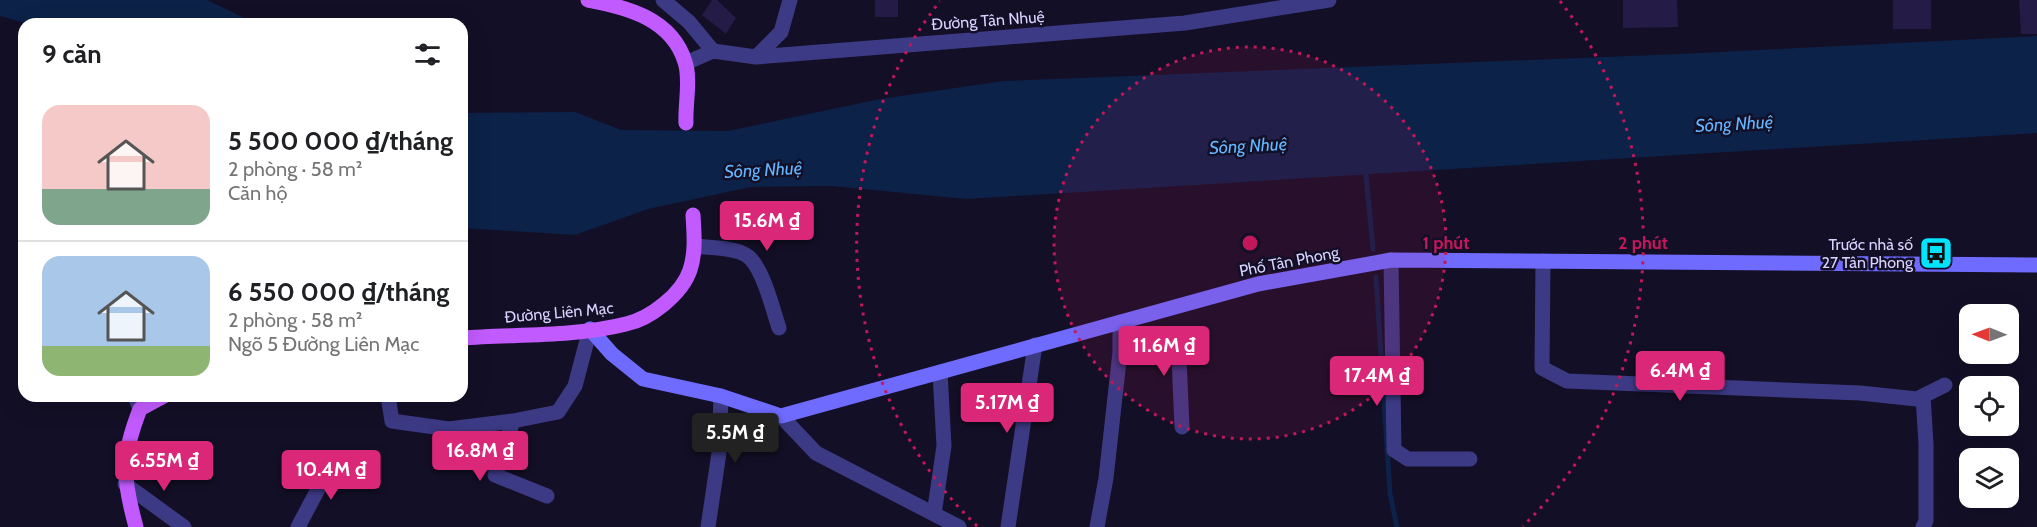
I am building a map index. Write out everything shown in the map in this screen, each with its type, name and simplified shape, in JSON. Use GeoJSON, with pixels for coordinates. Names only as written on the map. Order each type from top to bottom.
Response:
{"type":"FeatureCollection","features":[{"type":"Feature","properties":{"kind":"main road"},"geometry":{"type":"LineString","coordinates":[[588,0],[623,6],[650,19],[672,36],[686,63],[686,123]]}},
{"type":"Feature","properties":{"kind":"main road","name":"Đường Liên Mạc"},"geometry":{"type":"LineString","coordinates":[[468,338],[628,324],[663,306],[690,272],[695,246],[693,215]]}},
{"type":"Feature","properties":{"kind":"main road"},"geometry":{"type":"LineString","coordinates":[[136,527],[124,484],[128,441],[138,402]]}},
{"type":"Feature","properties":{"kind":"street"},"geometry":{"type":"LineString","coordinates":[[663,0],[689,22],[713,51],[686,63]]}},
{"type":"Feature","properties":{"kind":"street"},"geometry":{"type":"LineString","coordinates":[[756,57],[781,32],[790,0]]}},
{"type":"Feature","properties":{"kind":"street"},"geometry":{"type":"LineString","coordinates":[[1220,0],[1224,16]]}},
{"type":"Feature","properties":{"kind":"street","name":"Đường Tân Nhuệ"},"geometry":{"type":"LineString","coordinates":[[713,51],[756,57],[1185,23],[1329,0]]}},
{"type":"Feature","properties":{"kind":"street"},"geometry":{"type":"LineString","coordinates":[[695,246],[748,255],[757,268],[770,298],[779,328]]}},
{"type":"Feature","properties":{"kind":"street"},"geometry":{"type":"LineString","coordinates":[[1391,260],[1394,450],[1408,459],[1470,459]]}},
{"type":"Feature","properties":{"kind":"street","name":"Phố Tân Phong"},"geometry":{"type":"LineString","coordinates":[[781,416],[1257,284],[1391,260],[2037,265]]}},
{"type":"Feature","properties":{"kind":"street"},"geometry":{"type":"LineString","coordinates":[[1544,261],[1542,368],[1567,381],[1860,393],[1917,399],[1945,386]]}},
{"type":"Feature","properties":{"kind":"street"},"geometry":{"type":"LineString","coordinates":[[1097,527],[1106,478],[1120,352],[1120,322]]}},
{"type":"Feature","properties":{"kind":"street"},"geometry":{"type":"LineString","coordinates":[[590,329],[612,354],[643,379],[721,396],[781,416],[816,453],[959,527]]}},
{"type":"Feature","properties":{"kind":"street"},"geometry":{"type":"LineString","coordinates":[[389,402],[392,421],[448,429],[513,421],[558,411],[574,386],[590,329]]}},
{"type":"Feature","properties":{"kind":"street"},"geometry":{"type":"LineString","coordinates":[[1008,527],[1035,345]]}},
{"type":"Feature","properties":{"kind":"street"},"geometry":{"type":"LineString","coordinates":[[1120,352],[1179,358],[1182,427]]}},
{"type":"Feature","properties":{"kind":"street"},"geometry":{"type":"LineString","coordinates":[[934,514],[944,446],[940,372]]}},
{"type":"Feature","properties":{"kind":"street"},"geometry":{"type":"LineString","coordinates":[[708,527],[719,453],[721,396]]}},
{"type":"Feature","properties":{"kind":"street"},"geometry":{"type":"LineString","coordinates":[[1923,396],[1926,444],[1926,521],[1923,527]]}},
{"type":"Feature","properties":{"kind":"street"},"geometry":{"type":"LineString","coordinates":[[513,421],[495,476],[547,496]]}},
{"type":"Feature","properties":{"kind":"street"},"geometry":{"type":"LineString","coordinates":[[298,527],[334,459]]}},
{"type":"Feature","properties":{"kind":"street"},"geometry":{"type":"LineString","coordinates":[[124,484],[184,527]]}},
{"type":"Feature","properties":{"kind":"water"},"geometry":{"type":"Polygon","coordinates":[[[0,0],[207,0],[244,18],[18,18],[18,21],[0,16],[0,0]]]}},
{"type":"Feature","properties":{"kind":"water","name":"Sông Nhuệ"},"geometry":{"type":"Polygon","coordinates":[[[2037,36],[2037,133],[966,199],[832,186],[751,187],[648,209],[575,235],[468,228],[468,113],[575,112],[621,130],[728,131],[880,99],[1003,81],[1679,54],[2037,36]]]}},
{"type":"Feature","properties":{"kind":"building"},"geometry":{"type":"Polygon","coordinates":[[[712,0],[717,0],[736,18],[726,34],[702,15],[712,0]]]}},
{"type":"Feature","properties":{"kind":"building"},"geometry":{"type":"Polygon","coordinates":[[[875,0],[898,0],[898,17],[875,17],[875,0]]]}},
{"type":"Feature","properties":{"kind":"building"},"geometry":{"type":"Polygon","coordinates":[[[1623,0],[1677,0],[1678,27],[1623,28],[1623,0]]]}},
{"type":"Feature","properties":{"kind":"building"},"geometry":{"type":"Polygon","coordinates":[[[1893,0],[1931,0],[1931,29],[1893,29],[1893,0]]]}},
{"type":"Feature","properties":{"kind":"building"},"geometry":{"type":"Polygon","coordinates":[[[2019,0],[2037,0],[2037,34],[2021,34],[2019,0]]]}},
{"type":"Feature","properties":{"kind":"waterway"},"geometry":{"type":"LineString","coordinates":[[1366,175],[1373,249]]}},
{"type":"Feature","properties":{"kind":"waterway"},"geometry":{"type":"LineString","coordinates":[[1376,277],[1390,494],[1397,527]]}},
{"type":"Feature","properties":{"kind":"place","name":"Trước nhà số 27 Tân Phong"},"geometry":{"type":"Point","coordinates":[1936,253]}}]}
